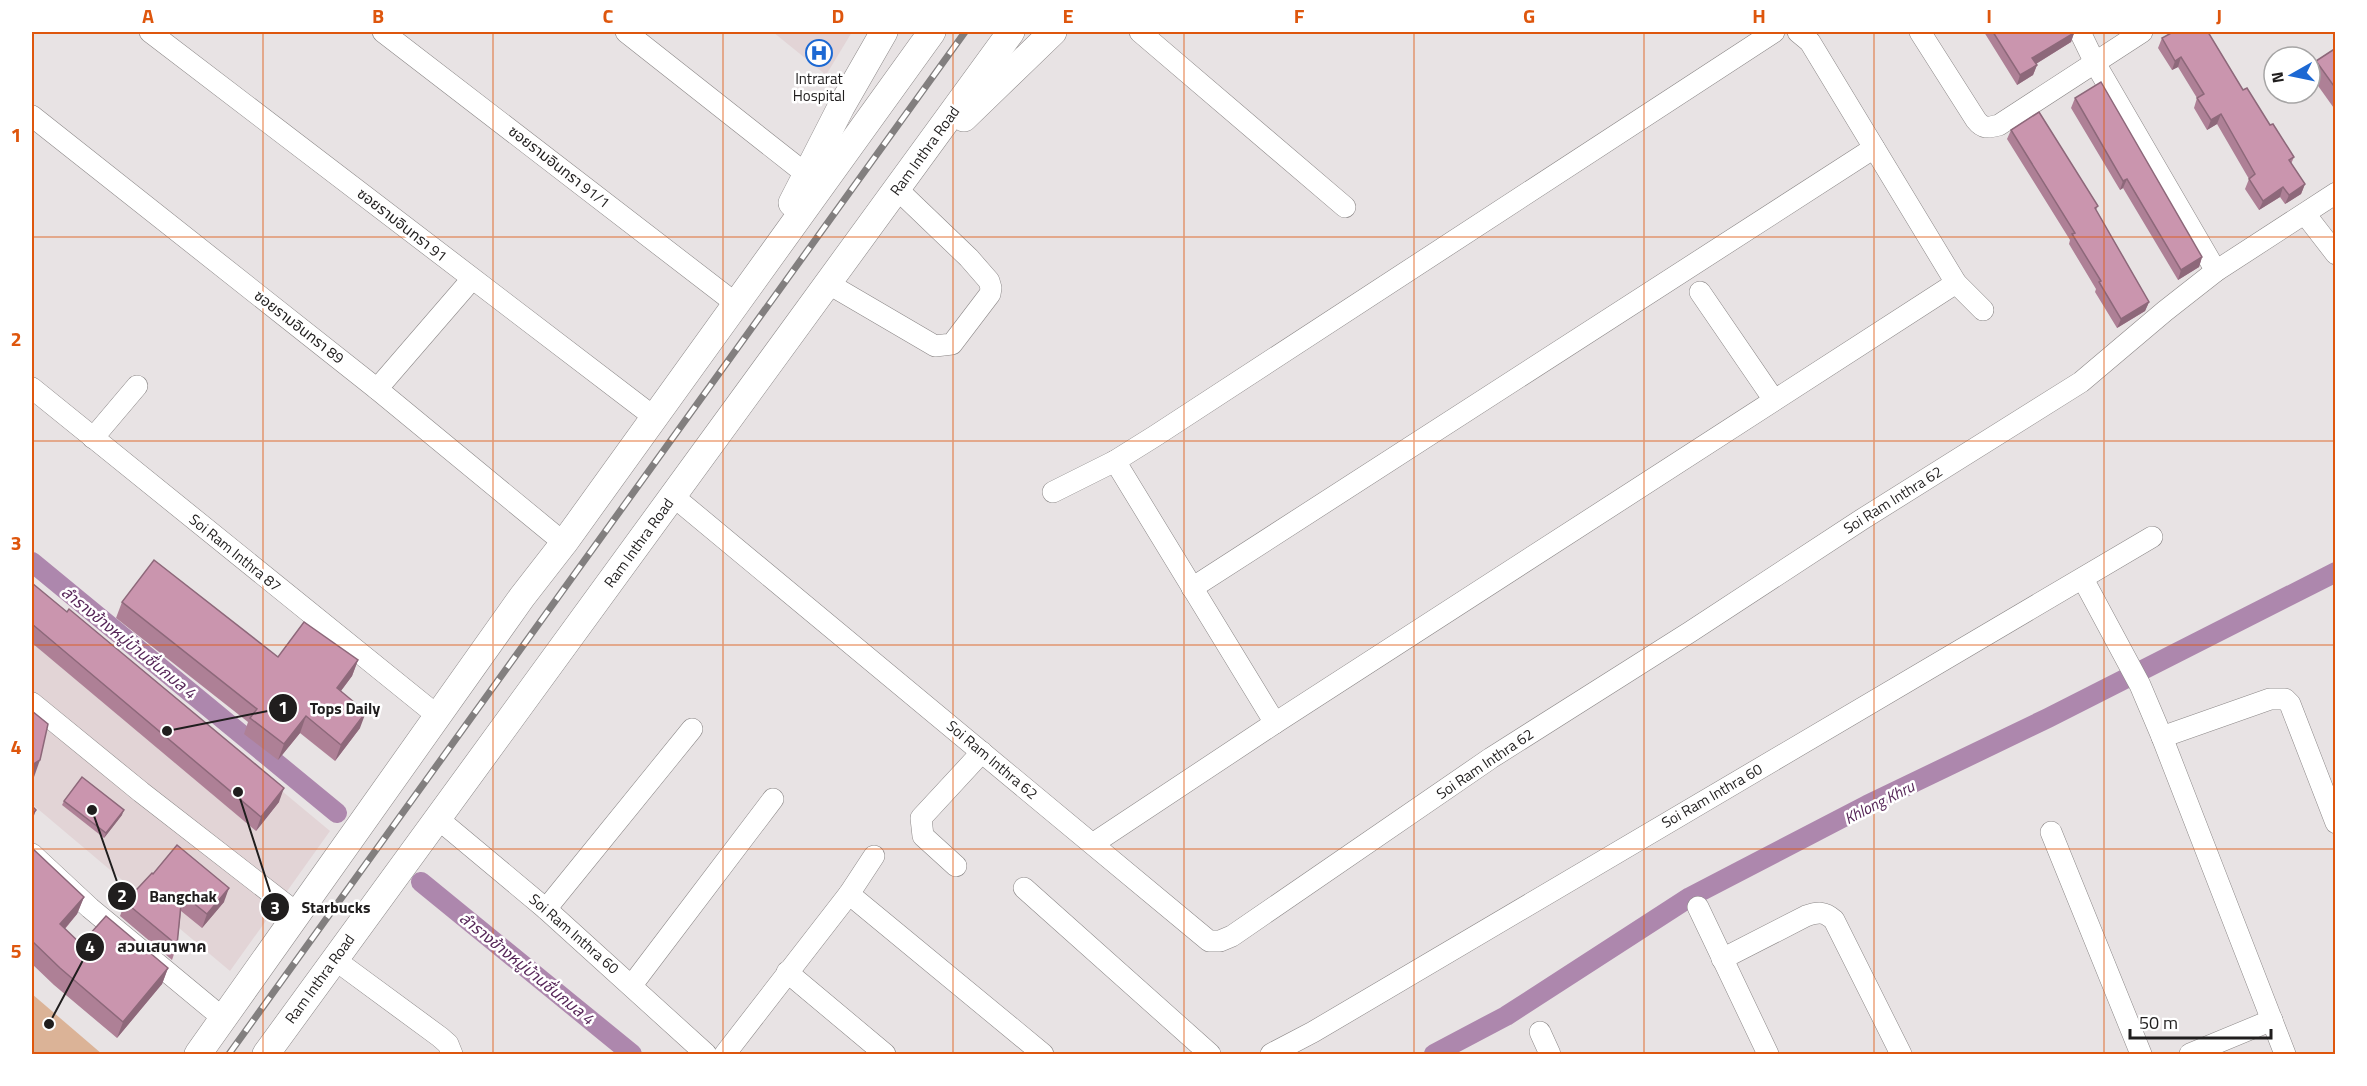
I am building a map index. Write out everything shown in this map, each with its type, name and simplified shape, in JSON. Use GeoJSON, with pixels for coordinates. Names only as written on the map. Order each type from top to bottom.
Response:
{"type":"FeatureCollection","features":[{"type":"Feature","properties":{"kind":"main road"},"geometry":{"type":"LineString","coordinates":[[762,266],[806,174],[884,32]]}},
{"type":"Feature","properties":{"kind":"main road"},"geometry":{"type":"LineString","coordinates":[[198,1054],[522,597],[564,543],[932,32]]}},
{"type":"Feature","properties":{"kind":"main road","name":"Ram Inthra Road"},"geometry":{"type":"LineString","coordinates":[[266,1054],[1011,32]]}},
{"type":"Feature","properties":{"kind":"main road"},"geometry":{"type":"LineString","coordinates":[[917,162],[1053,32]]}},
{"type":"Feature","properties":{"kind":"street","name":"ซอยรามอินทรา 91"},"geometry":{"type":"LineString","coordinates":[[150,32],[654,417]]}},
{"type":"Feature","properties":{"kind":"street","name":"ซอยรามอินทรา 91/1"},"geometry":{"type":"LineString","coordinates":[[383,32],[735,303]]}},
{"type":"Feature","properties":{"kind":"street"},"geometry":{"type":"LineString","coordinates":[[626,32],[806,174]]}},
{"type":"Feature","properties":{"kind":"street"},"geometry":{"type":"LineString","coordinates":[[1140,32],[1345,207]]}},
{"type":"Feature","properties":{"kind":"street"},"geometry":{"type":"LineString","coordinates":[[1053,492],[1115,461],[1774,32]]}},
{"type":"Feature","properties":{"kind":"street"},"geometry":{"type":"LineString","coordinates":[[1798,32],[1810,42],[1956,283],[1983,310]]}},
{"type":"Feature","properties":{"kind":"street"},"geometry":{"type":"LineString","coordinates":[[1920,32],[1976,120],[1984,127],[1999,125],[2142,32]]}},
{"type":"Feature","properties":{"kind":"street"},"geometry":{"type":"LineString","coordinates":[[2080,32],[2095,63],[2216,271]]}},
{"type":"Feature","properties":{"kind":"street","name":"ซอยรามอินทรา 89"},"geometry":{"type":"LineString","coordinates":[[32,116],[377,389],[564,543]]}},
{"type":"Feature","properties":{"kind":"street"},"geometry":{"type":"LineString","coordinates":[[1192,588],[1874,148]]}},
{"type":"Feature","properties":{"kind":"street"},"geometry":{"type":"LineString","coordinates":[[829,284],[935,346],[952,344],[990,294],[991,288],[988,281],[969,258],[897,189]]}},
{"type":"Feature","properties":{"kind":"street","name":"Soi Ram Inthra 62"},"geometry":{"type":"LineString","coordinates":[[673,496],[1094,843],[1209,941],[1220,941],[1232,936],[1491,758],[1861,520],[2081,382],[2216,271],[2336,193]]}},
{"type":"Feature","properties":{"kind":"street"},"geometry":{"type":"LineString","coordinates":[[2305,214],[2336,254]]}},
{"type":"Feature","properties":{"kind":"street"},"geometry":{"type":"LineString","coordinates":[[377,389],[472,279]]}},
{"type":"Feature","properties":{"kind":"street"},"geometry":{"type":"LineString","coordinates":[[1094,843],[1275,723],[1956,283]]}},
{"type":"Feature","properties":{"kind":"street"},"geometry":{"type":"LineString","coordinates":[[1700,292],[1774,400]]}},
{"type":"Feature","properties":{"kind":"street"},"geometry":{"type":"LineString","coordinates":[[93,438],[137,386]]}},
{"type":"Feature","properties":{"kind":"street","name":"Soi Ram Inthra 87"},"geometry":{"type":"LineString","coordinates":[[32,388],[439,717]]}},
{"type":"Feature","properties":{"kind":"street"},"geometry":{"type":"LineString","coordinates":[[1115,461],[1275,723]]}},
{"type":"Feature","properties":{"kind":"street","name":"Soi Ram Inthra 60"},"geometry":{"type":"LineString","coordinates":[[1271,1054],[2152,537]]}},
{"type":"Feature","properties":{"kind":"street"},"geometry":{"type":"LineString","coordinates":[[2083,579],[2140,685],[2285,1054]]}},
{"type":"Feature","properties":{"kind":"street"},"geometry":{"type":"LineString","coordinates":[[2162,737],[2271,699],[2285,699],[2290,704],[2336,823]]}},
{"type":"Feature","properties":{"kind":"street"},"geometry":{"type":"LineString","coordinates":[[32,703],[141,792],[298,914]]}},
{"type":"Feature","properties":{"kind":"street"},"geometry":{"type":"LineString","coordinates":[[546,909],[692,729]]}},
{"type":"Feature","properties":{"kind":"street"},"geometry":{"type":"LineString","coordinates":[[956,866],[923,836],[921,818],[982,752]]}},
{"type":"Feature","properties":{"kind":"street"},"geometry":{"type":"LineString","coordinates":[[632,985],[773,799]]}},
{"type":"Feature","properties":{"kind":"street","name":"Soi Ram Inthra 60"},"geometry":{"type":"LineString","coordinates":[[437,818],[546,909],[706,1054]]}},
{"type":"Feature","properties":{"kind":"street"},"geometry":{"type":"LineString","coordinates":[[2051,832],[2140,1054]]}},
{"type":"Feature","properties":{"kind":"street"},"geometry":{"type":"LineString","coordinates":[[32,854],[90,908],[224,1019]]}},
{"type":"Feature","properties":{"kind":"street"},"geometry":{"type":"LineString","coordinates":[[725,1054],[849,894],[874,856]]}},
{"type":"Feature","properties":{"kind":"street"},"geometry":{"type":"LineString","coordinates":[[1024,888],[1210,1054]]}},
{"type":"Feature","properties":{"kind":"street"},"geometry":{"type":"LineString","coordinates":[[849,894],[1043,1054]]}},
{"type":"Feature","properties":{"kind":"street"},"geometry":{"type":"LineString","coordinates":[[1698,907],[1768,1054]]}},
{"type":"Feature","properties":{"kind":"street"},"geometry":{"type":"LineString","coordinates":[[1722,959],[1778,929],[1817,912],[1828,914],[1834,920],[1901,1054]]}},
{"type":"Feature","properties":{"kind":"street"},"geometry":{"type":"LineString","coordinates":[[334,959],[440,1037],[448,1044],[452,1054]]}},
{"type":"Feature","properties":{"kind":"street"},"geometry":{"type":"LineString","coordinates":[[787,972],[885,1054]]}},
{"type":"Feature","properties":{"kind":"street"},"geometry":{"type":"LineString","coordinates":[[2190,1054],[2272,1020]]}},
{"type":"Feature","properties":{"kind":"street"},"geometry":{"type":"LineString","coordinates":[[1540,1032],[1550,1054]]}},
{"type":"Feature","properties":{"kind":"shaded area","name":"Intrarat Hospital"},"geometry":{"type":"Polygon","coordinates":[[[773,32],[852,32],[826,75],[773,32]]]}},
{"type":"Feature","properties":{"kind":"shaded area"},"geometry":{"type":"Polygon","coordinates":[[[32,583],[330,831],[230,971],[32,804],[32,583]]]}},
{"type":"Feature","properties":{"kind":"shaded area"},"geometry":{"type":"Polygon","coordinates":[[[32,994],[102,1054],[32,1054],[32,994]]]}},
{"type":"Feature","properties":{"kind":"building"},"geometry":{"type":"Polygon","coordinates":[[[1993,32],[2074,33],[2032,58],[2037,65],[2020,75],[1993,32]]]}},
{"type":"Feature","properties":{"kind":"building"},"geometry":{"type":"Polygon","coordinates":[[[2173,32],[2208,32],[2243,90],[2247,88],[2270,125],[2273,124],[2294,157],[2289,160],[2305,184],[2289,195],[2283,187],[2263,201],[2249,179],[2255,174],[2221,114],[2211,120],[2197,98],[2204,94],[2181,57],[2175,61],[2162,38],[2173,32]]]}},
{"type":"Feature","properties":{"kind":"building"},"geometry":{"type":"Polygon","coordinates":[[[2336,48],[2336,89],[2322,69],[2322,57],[2336,48]]]}},
{"type":"Feature","properties":{"kind":"building"},"geometry":{"type":"Polygon","coordinates":[[[2101,82],[2202,257],[2181,270],[2127,179],[2123,181],[2075,98],[2101,82]]]}},
{"type":"Feature","properties":{"kind":"building"},"geometry":{"type":"Polygon","coordinates":[[[2039,112],[2098,206],[2095,208],[2149,302],[2121,319],[2072,234],[2075,233],[2011,130],[2039,112]]]}},
{"type":"Feature","properties":{"kind":"building"},"geometry":{"type":"Polygon","coordinates":[[[154,560],[278,657],[304,622],[358,660],[337,688],[366,712],[341,745],[306,716],[284,744],[250,718],[257,709],[122,602],[154,560]]]}},
{"type":"Feature","properties":{"kind":"building"},"geometry":{"type":"Polygon","coordinates":[[[32,583],[67,612],[69,609],[284,788],[261,817],[32,624],[32,583]]]}},
{"type":"Feature","properties":{"kind":"building"},"geometry":{"type":"Polygon","coordinates":[[[32,711],[48,724],[40,760],[32,765],[32,711]]]}},
{"type":"Feature","properties":{"kind":"building"},"geometry":{"type":"Polygon","coordinates":[[[82,777],[124,810],[106,833],[64,801],[82,777]]]}},
{"type":"Feature","properties":{"kind":"building"},"geometry":{"type":"Polygon","coordinates":[[[177,845],[229,888],[207,914],[182,894],[177,945],[125,902],[153,874],[177,845]]]}},
{"type":"Feature","properties":{"kind":"building"},"geometry":{"type":"Polygon","coordinates":[[[32,848],[84,897],[60,924],[81,944],[106,916],[168,968],[123,1022],[32,941],[32,848]]]}},
{"type":"Feature","properties":{"kind":"waterway","name":"ลำรางข้างหมู่บ้านชื่นกมล 4"},"geometry":{"type":"LineString","coordinates":[[32,562],[337,813]]}},
{"type":"Feature","properties":{"kind":"waterway","name":"Khlong Khru"},"geometry":{"type":"LineString","coordinates":[[1434,1054],[1506,1016],[1690,897],[1867,805],[2048,718],[2336,572]]}},
{"type":"Feature","properties":{"kind":"waterway","name":"ลำรางข้างหมู่บ้านชื่นกมล 4"},"geometry":{"type":"LineString","coordinates":[[421,882],[632,1054]]}},
{"type":"Feature","properties":{"kind":"railway"},"geometry":{"type":"LineString","coordinates":[[229,1054],[965,32]]}},
{"type":"Feature","properties":{"kind":"place","name":"Intrarat Hospital"},"geometry":{"type":"Point","coordinates":[819,53]}},
{"type":"Feature","properties":{"kind":"place","name":"Tops Daily"},"geometry":{"type":"Point","coordinates":[167,731]}},
{"type":"Feature","properties":{"kind":"place","name":"Starbucks"},"geometry":{"type":"Point","coordinates":[238,792]}},
{"type":"Feature","properties":{"kind":"place","name":"Bangchak"},"geometry":{"type":"Point","coordinates":[92,810]}},
{"type":"Feature","properties":{"kind":"place","name":"สวนเสนาพาค"},"geometry":{"type":"Point","coordinates":[49,1024]}}]}
